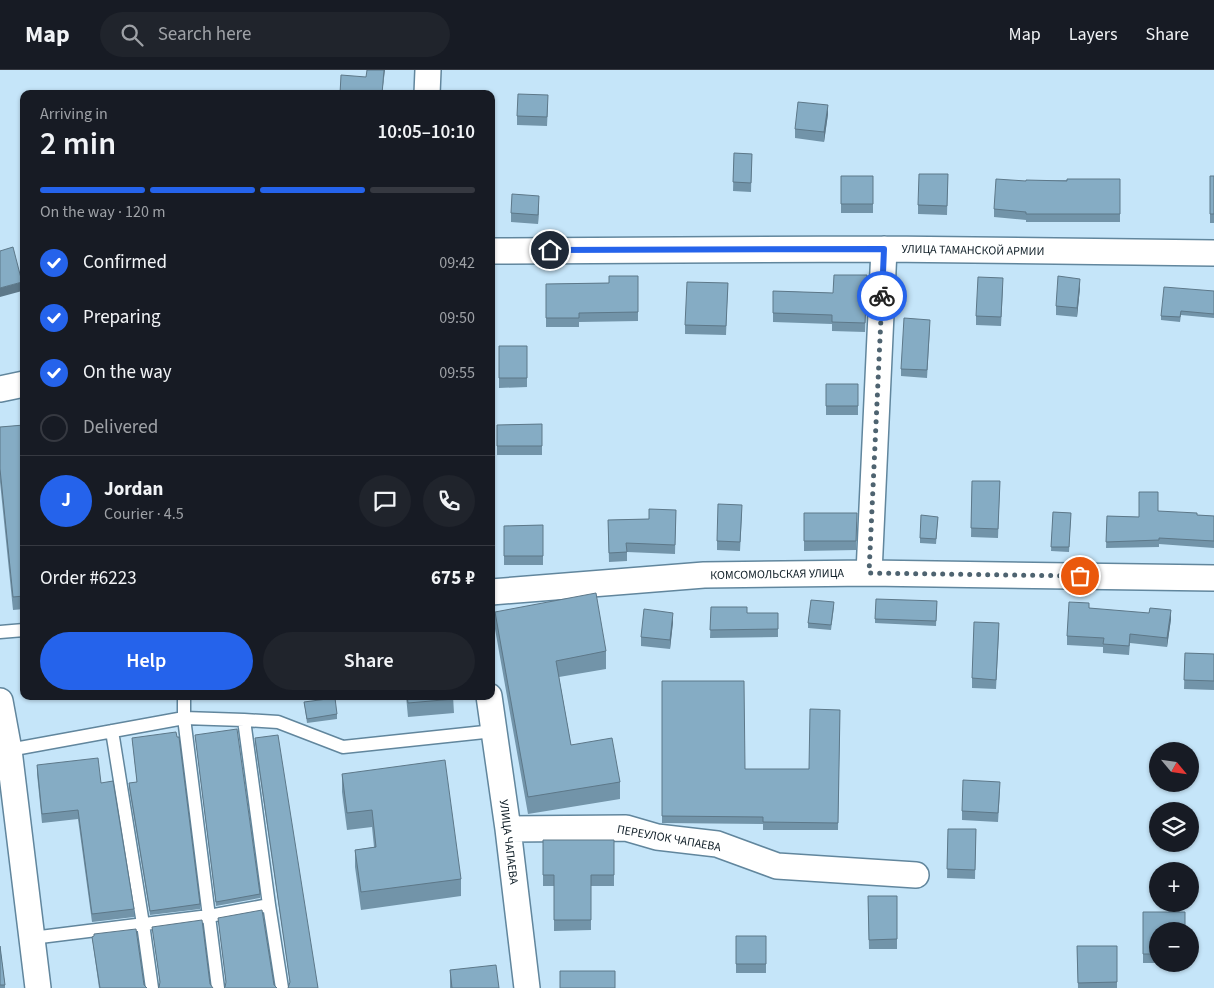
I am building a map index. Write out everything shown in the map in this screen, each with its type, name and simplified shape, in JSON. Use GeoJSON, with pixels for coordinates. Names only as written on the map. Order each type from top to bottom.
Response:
{"type":"FeatureCollection","features":[{"type":"Feature","properties":{"kind":"street"},"geometry":{"type":"LineString","coordinates":[[427,90],[428,70]]}},
{"type":"Feature","properties":{"kind":"street"},"geometry":{"type":"LineString","coordinates":[[869,573],[884,249]]}},
{"type":"Feature","properties":{"kind":"street","name":"УЛИЦА ТАМАНСКОЙ АРМИИ"},"geometry":{"type":"LineString","coordinates":[[495,251],[884,249],[1214,253]]}},
{"type":"Feature","properties":{"kind":"street"},"geometry":{"type":"LineString","coordinates":[[0,389],[20,385]]}},
{"type":"Feature","properties":{"kind":"street","name":"КОМСОМОЛЬСКАЯ УЛИЦА"},"geometry":{"type":"LineString","coordinates":[[495,592],[704,576],[869,573],[1214,578]]}},
{"type":"Feature","properties":{"kind":"street","name":"УЛИЦА ЧАПАЕВА"},"geometry":{"type":"LineString","coordinates":[[490,700],[508,829],[527,988]]}},
{"type":"Feature","properties":{"kind":"street"},"geometry":{"type":"LineString","coordinates":[[0,701],[9,750],[38,988]]}},
{"type":"Feature","properties":{"kind":"street","name":"ПЕРЕУЛОК ЧАПАЕВА"},"geometry":{"type":"LineString","coordinates":[[508,829],[626,828],[657,837],[717,844],[777,866],[916,875]]}},
{"type":"Feature","properties":{"kind":"lane"},"geometry":{"type":"LineString","coordinates":[[0,632],[20,630]]}},
{"type":"Feature","properties":{"kind":"lane"},"geometry":{"type":"LineString","coordinates":[[184,700],[184,718],[218,988]]}},
{"type":"Feature","properties":{"kind":"lane"},"geometry":{"type":"LineString","coordinates":[[9,750],[184,718],[278,722],[343,747],[494,731]]}},
{"type":"Feature","properties":{"kind":"lane"},"geometry":{"type":"LineString","coordinates":[[244,720],[282,988]]}},
{"type":"Feature","properties":{"kind":"lane"},"geometry":{"type":"LineString","coordinates":[[112,731],[152,988]]}},
{"type":"Feature","properties":{"kind":"lane"},"geometry":{"type":"LineString","coordinates":[[32,938],[209,916],[269,905]]}},
{"type":"Feature","properties":{"kind":"building"},"geometry":{"type":"Polygon","coordinates":[[[367,70],[384,70],[382,90],[340,90],[341,75],[366,77],[367,70]]]}},
{"type":"Feature","properties":{"kind":"building"},"geometry":{"type":"Polygon","coordinates":[[[518,94],[548,95],[547,117],[517,116],[518,94]]]}},
{"type":"Feature","properties":{"kind":"building"},"geometry":{"type":"Polygon","coordinates":[[[798,102],[828,105],[824,132],[795,129],[798,102]]]}},
{"type":"Feature","properties":{"kind":"building"},"geometry":{"type":"Polygon","coordinates":[[[734,153],[752,154],[751,183],[733,182],[734,153]]]}},
{"type":"Feature","properties":{"kind":"building"},"geometry":{"type":"Polygon","coordinates":[[[919,174],[948,174],[947,206],[918,205],[919,174]]]}},
{"type":"Feature","properties":{"kind":"building"},"geometry":{"type":"Polygon","coordinates":[[[841,176],[873,176],[873,204],[841,204],[841,176]]]}},
{"type":"Feature","properties":{"kind":"building"},"geometry":{"type":"Polygon","coordinates":[[[1210,176],[1214,176],[1214,214],[1210,214],[1210,176]]]}},
{"type":"Feature","properties":{"kind":"building"},"geometry":{"type":"Polygon","coordinates":[[[996,179],[1067,181],[1067,179],[1120,179],[1120,214],[1026,214],[1026,212],[994,209],[996,179]]]}},
{"type":"Feature","properties":{"kind":"building"},"geometry":{"type":"Polygon","coordinates":[[[512,194],[539,196],[538,215],[511,213],[512,194]]]}},
{"type":"Feature","properties":{"kind":"building"},"geometry":{"type":"Polygon","coordinates":[[[13,247],[20,274],[20,283],[0,288],[0,251],[13,247]]]}},
{"type":"Feature","properties":{"kind":"building"},"geometry":{"type":"Polygon","coordinates":[[[834,275],[867,275],[865,323],[832,322],[832,315],[773,313],[773,291],[833,293],[834,275]]]}},
{"type":"Feature","properties":{"kind":"building"},"geometry":{"type":"Polygon","coordinates":[[[609,276],[638,276],[638,312],[579,313],[579,318],[546,318],[546,284],[609,283],[609,276]]]}},
{"type":"Feature","properties":{"kind":"building"},"geometry":{"type":"Polygon","coordinates":[[[1058,276],[1080,279],[1077,308],[1056,306],[1058,276]]]}},
{"type":"Feature","properties":{"kind":"building"},"geometry":{"type":"Polygon","coordinates":[[[978,277],[1003,278],[1001,317],[976,316],[978,277]]]}},
{"type":"Feature","properties":{"kind":"building"},"geometry":{"type":"Polygon","coordinates":[[[687,282],[728,283],[726,326],[685,325],[687,282]]]}},
{"type":"Feature","properties":{"kind":"building"},"geometry":{"type":"Polygon","coordinates":[[[1164,287],[1214,291],[1214,314],[1181,311],[1180,317],[1161,316],[1164,287]]]}},
{"type":"Feature","properties":{"kind":"building"},"geometry":{"type":"Polygon","coordinates":[[[904,318],[930,320],[927,370],[901,369],[904,318]]]}},
{"type":"Feature","properties":{"kind":"building"},"geometry":{"type":"Polygon","coordinates":[[[499,346],[527,346],[527,378],[499,378],[499,346]]]}},
{"type":"Feature","properties":{"kind":"building"},"geometry":{"type":"Polygon","coordinates":[[[826,384],[858,384],[858,406],[826,406],[826,384]]]}},
{"type":"Feature","properties":{"kind":"building"},"geometry":{"type":"Polygon","coordinates":[[[542,424],[542,446],[497,446],[497,425],[542,424]]]}},
{"type":"Feature","properties":{"kind":"building"},"geometry":{"type":"Polygon","coordinates":[[[20,425],[20,596],[13,597],[0,469],[0,427],[20,425]]]}},
{"type":"Feature","properties":{"kind":"building"},"geometry":{"type":"Polygon","coordinates":[[[972,481],[1000,481],[998,529],[971,528],[972,481]]]}},
{"type":"Feature","properties":{"kind":"building"},"geometry":{"type":"Polygon","coordinates":[[[1139,492],[1158,492],[1158,511],[1214,516],[1214,541],[1159,538],[1159,540],[1106,542],[1107,516],[1139,517],[1139,492]]]}},
{"type":"Feature","properties":{"kind":"building"},"geometry":{"type":"Polygon","coordinates":[[[718,504],[742,505],[740,542],[717,541],[718,504]]]}},
{"type":"Feature","properties":{"kind":"building"},"geometry":{"type":"Polygon","coordinates":[[[649,509],[676,510],[675,545],[626,543],[627,552],[609,553],[608,520],[649,519],[649,509]]]}},
{"type":"Feature","properties":{"kind":"building"},"geometry":{"type":"Polygon","coordinates":[[[1053,512],[1071,513],[1069,547],[1051,547],[1053,512]]]}},
{"type":"Feature","properties":{"kind":"building"},"geometry":{"type":"Polygon","coordinates":[[[804,513],[857,513],[856,541],[804,541],[804,513]]]}},
{"type":"Feature","properties":{"kind":"building"},"geometry":{"type":"Polygon","coordinates":[[[921,515],[938,517],[936,539],[920,538],[921,515]]]}},
{"type":"Feature","properties":{"kind":"building"},"geometry":{"type":"Polygon","coordinates":[[[543,525],[543,556],[504,556],[504,526],[543,525]]]}},
{"type":"Feature","properties":{"kind":"building"},"geometry":{"type":"Polygon","coordinates":[[[596,593],[606,651],[556,661],[571,745],[612,738],[620,782],[528,797],[495,612],[596,593]]]}},
{"type":"Feature","properties":{"kind":"building"},"geometry":{"type":"Polygon","coordinates":[[[876,599],[937,601],[936,621],[875,619],[876,599]]]}},
{"type":"Feature","properties":{"kind":"building"},"geometry":{"type":"Polygon","coordinates":[[[811,600],[834,602],[831,625],[808,623],[811,600]]]}},
{"type":"Feature","properties":{"kind":"building"},"geometry":{"type":"Polygon","coordinates":[[[1069,602],[1089,603],[1089,608],[1149,613],[1150,608],[1171,610],[1167,638],[1130,634],[1129,646],[1103,644],[1104,638],[1067,636],[1069,602]]]}},
{"type":"Feature","properties":{"kind":"building"},"geometry":{"type":"Polygon","coordinates":[[[711,607],[747,607],[747,613],[778,613],[778,629],[710,630],[711,607]]]}},
{"type":"Feature","properties":{"kind":"building"},"geometry":{"type":"Polygon","coordinates":[[[644,609],[673,613],[670,640],[641,637],[644,609]]]}},
{"type":"Feature","properties":{"kind":"building"},"geometry":{"type":"Polygon","coordinates":[[[974,622],[999,623],[996,680],[972,678],[974,622]]]}},
{"type":"Feature","properties":{"kind":"building"},"geometry":{"type":"Polygon","coordinates":[[[1185,653],[1214,654],[1214,681],[1184,680],[1185,653]]]}},
{"type":"Feature","properties":{"kind":"building"},"geometry":{"type":"Polygon","coordinates":[[[662,681],[744,681],[745,769],[809,769],[810,709],[840,710],[838,823],[763,822],[763,817],[662,816],[662,681]]]}},
{"type":"Feature","properties":{"kind":"building"},"geometry":{"type":"Polygon","coordinates":[[[335,700],[337,714],[307,719],[304,702],[335,700]]]}},
{"type":"Feature","properties":{"kind":"building"},"geometry":{"type":"Polygon","coordinates":[[[408,700],[442,700],[408,703],[408,700]]]}},
{"type":"Feature","properties":{"kind":"building"},"geometry":{"type":"Polygon","coordinates":[[[237,729],[260,894],[216,902],[195,735],[237,729]]]}},
{"type":"Feature","properties":{"kind":"building"},"geometry":{"type":"Polygon","coordinates":[[[176,732],[177,737],[179,737],[200,904],[150,911],[129,783],[137,782],[132,738],[176,732]]]}},
{"type":"Feature","properties":{"kind":"building"},"geometry":{"type":"Polygon","coordinates":[[[278,735],[318,988],[288,988],[290,982],[255,738],[278,735]]]}},
{"type":"Feature","properties":{"kind":"building"},"geometry":{"type":"Polygon","coordinates":[[[98,758],[101,783],[113,781],[134,909],[92,914],[78,810],[42,814],[37,765],[98,758]]]}},
{"type":"Feature","properties":{"kind":"building"},"geometry":{"type":"Polygon","coordinates":[[[445,760],[461,879],[361,892],[355,850],[376,847],[372,810],[347,813],[342,774],[445,760]]]}},
{"type":"Feature","properties":{"kind":"building"},"geometry":{"type":"Polygon","coordinates":[[[963,780],[1000,782],[998,813],[962,811],[963,780]]]}},
{"type":"Feature","properties":{"kind":"building"},"geometry":{"type":"Polygon","coordinates":[[[948,829],[976,829],[975,870],[947,869],[948,829]]]}},
{"type":"Feature","properties":{"kind":"building"},"geometry":{"type":"Polygon","coordinates":[[[543,840],[614,840],[614,875],[591,875],[591,920],[554,920],[554,875],[543,875],[543,840]]]}},
{"type":"Feature","properties":{"kind":"building"},"geometry":{"type":"Polygon","coordinates":[[[868,896],[897,896],[897,939],[869,940],[868,896]]]}},
{"type":"Feature","properties":{"kind":"building"},"geometry":{"type":"Polygon","coordinates":[[[262,910],[274,985],[277,988],[224,988],[226,982],[218,918],[262,910]]]}},
{"type":"Feature","properties":{"kind":"building"},"geometry":{"type":"Polygon","coordinates":[[[1143,912],[1185,912],[1185,922],[1149,922],[1149,954],[1143,954],[1143,912]]]}},
{"type":"Feature","properties":{"kind":"building"},"geometry":{"type":"Polygon","coordinates":[[[202,920],[210,984],[213,988],[158,988],[160,982],[152,927],[202,920]]]}},
{"type":"Feature","properties":{"kind":"building"},"geometry":{"type":"Polygon","coordinates":[[[136,929],[144,985],[147,988],[100,988],[92,937],[94,934],[136,929]]]}},
{"type":"Feature","properties":{"kind":"building"},"geometry":{"type":"Polygon","coordinates":[[[736,936],[766,936],[766,964],[736,964],[736,936]]]}},
{"type":"Feature","properties":{"kind":"building"},"geometry":{"type":"Polygon","coordinates":[[[0,946],[5,985],[0,985],[0,946]]]}},
{"type":"Feature","properties":{"kind":"building"},"geometry":{"type":"Polygon","coordinates":[[[1077,946],[1117,946],[1117,982],[1078,983],[1077,946]]]}},
{"type":"Feature","properties":{"kind":"building"},"geometry":{"type":"Polygon","coordinates":[[[496,965],[499,988],[452,988],[450,970],[496,965]]]}},
{"type":"Feature","properties":{"kind":"building"},"geometry":{"type":"Polygon","coordinates":[[[560,971],[615,971],[615,988],[560,988],[560,971]]]}},
{"type":"Feature","properties":{"kind":"way so far"},"geometry":{"type":"LineString","coordinates":[[882,296],[869,573],[1080,576]]}},
{"type":"Feature","properties":{"kind":"route"},"geometry":{"type":"LineString","coordinates":[[550,250],[884,249],[882,296]]}}]}
